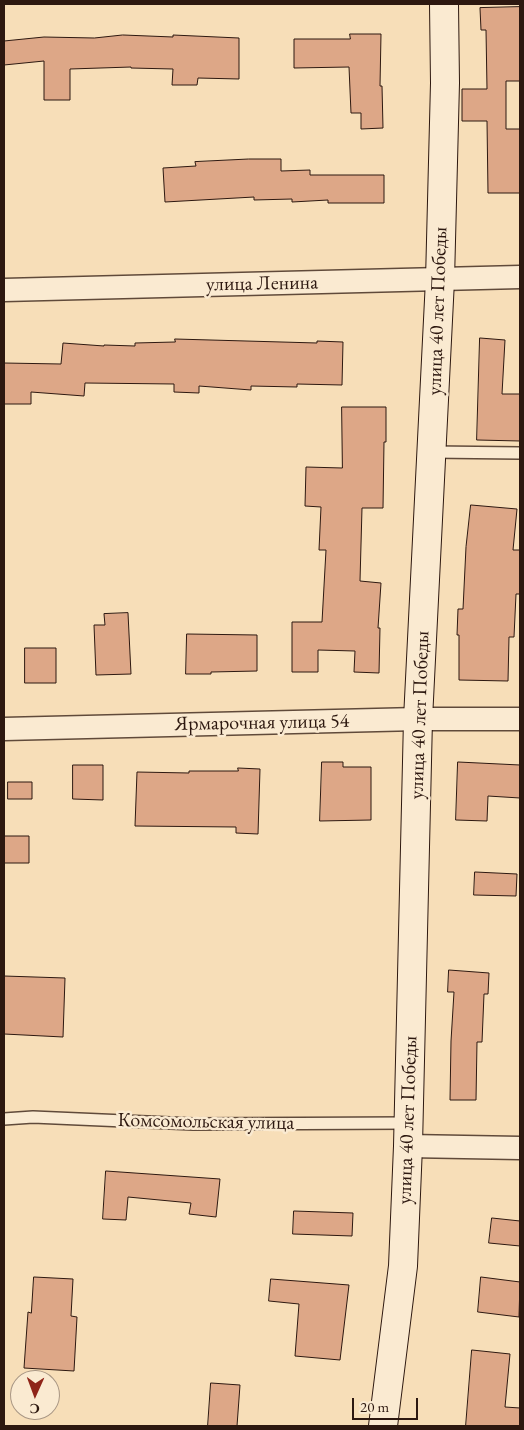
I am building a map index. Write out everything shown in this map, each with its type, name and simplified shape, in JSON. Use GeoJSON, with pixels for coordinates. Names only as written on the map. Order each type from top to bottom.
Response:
{"type":"FeatureCollection","features":[{"type":"Feature","properties":{"kind":"main road","name":"улица 40 лет Победы"},"geometry":{"type":"LineString","coordinates":[[383,1426],[403,1266],[418,719],[440,280],[445,83],[444,4]]}},
{"type":"Feature","properties":{"kind":"street","name":"улица Ленина"},"geometry":{"type":"LineString","coordinates":[[4,290],[520,277]]}},
{"type":"Feature","properties":{"kind":"street","name":"Ярмарочная улица 54"},"geometry":{"type":"LineString","coordinates":[[4,729],[418,719],[520,719]]}},
{"type":"Feature","properties":{"kind":"street","name":"Комсомольская улица"},"geometry":{"type":"LineString","coordinates":[[408,1135],[520,1148]]}},
{"type":"Feature","properties":{"kind":"lane"},"geometry":{"type":"LineString","coordinates":[[432,452],[520,453]]}},
{"type":"Feature","properties":{"kind":"lane","name":"Комсомольская улица"},"geometry":{"type":"LineString","coordinates":[[4,1119],[33,1117],[408,1135]]}},
{"type":"Feature","properties":{"kind":"building"},"geometry":{"type":"Polygon","coordinates":[[[520,7],[520,81],[506,81],[506,129],[520,129],[520,193],[488,193],[487,121],[462,121],[462,89],[487,89],[486,30],[481,30],[480,8],[520,7]]]}},
{"type":"Feature","properties":{"kind":"building"},"geometry":{"type":"Polygon","coordinates":[[[350,34],[381,34],[380,86],[382,86],[383,128],[361,129],[361,113],[351,113],[349,67],[294,68],[294,39],[350,39],[350,34]]]}},
{"type":"Feature","properties":{"kind":"building"},"geometry":{"type":"Polygon","coordinates":[[[123,35],[239,38],[239,79],[198,78],[197,85],[172,85],[173,69],[131,67],[70,69],[70,100],[44,100],[44,61],[4,65],[4,41],[44,37],[94,38],[123,35]]]}},
{"type":"Feature","properties":{"kind":"building"},"geometry":{"type":"Polygon","coordinates":[[[281,159],[281,171],[310,170],[310,175],[384,175],[384,203],[328,203],[328,200],[292,202],[292,199],[254,200],[254,197],[165,202],[163,168],[196,166],[195,162],[281,159]]]}},
{"type":"Feature","properties":{"kind":"building"},"geometry":{"type":"Polygon","coordinates":[[[480,338],[505,340],[502,394],[520,394],[520,441],[477,440],[480,338]]]}},
{"type":"Feature","properties":{"kind":"building"},"geometry":{"type":"Polygon","coordinates":[[[175,339],[343,342],[342,385],[297,384],[297,387],[251,386],[251,390],[199,386],[199,393],[174,392],[174,384],[85,383],[84,396],[31,392],[31,404],[4,404],[4,363],[61,364],[63,343],[135,346],[135,343],[175,342],[175,339]]]}},
{"type":"Feature","properties":{"kind":"building"},"geometry":{"type":"Polygon","coordinates":[[[342,407],[386,407],[383,508],[362,508],[360,581],[381,583],[378,628],[380,628],[379,673],[354,672],[355,651],[318,650],[318,672],[292,672],[292,622],[322,622],[326,550],[319,550],[321,507],[305,506],[306,467],[342,468],[342,407]]]}},
{"type":"Feature","properties":{"kind":"building"},"geometry":{"type":"Polygon","coordinates":[[[471,505],[517,509],[513,550],[520,550],[520,594],[516,594],[514,637],[509,637],[508,681],[459,680],[458,609],[463,609],[466,547],[471,505]]]}},
{"type":"Feature","properties":{"kind":"building"},"geometry":{"type":"Polygon","coordinates":[[[128,613],[131,674],[96,675],[94,625],[105,625],[104,614],[128,613]]]}},
{"type":"Feature","properties":{"kind":"building"},"geometry":{"type":"Polygon","coordinates":[[[187,634],[257,635],[257,671],[186,674],[187,634]]]}},
{"type":"Feature","properties":{"kind":"building"},"geometry":{"type":"Polygon","coordinates":[[[25,648],[56,648],[56,683],[25,683],[25,648]]]}},
{"type":"Feature","properties":{"kind":"building"},"geometry":{"type":"Polygon","coordinates":[[[322,762],[343,762],[343,767],[371,767],[371,820],[320,821],[322,762]]]}},
{"type":"Feature","properties":{"kind":"building"},"geometry":{"type":"Polygon","coordinates":[[[458,762],[520,765],[520,798],[488,796],[487,821],[456,820],[458,762]]]}},
{"type":"Feature","properties":{"kind":"building"},"geometry":{"type":"Polygon","coordinates":[[[73,765],[103,765],[103,800],[73,799],[73,765]]]}},
{"type":"Feature","properties":{"kind":"building"},"geometry":{"type":"Polygon","coordinates":[[[238,768],[260,769],[258,834],[236,833],[236,827],[135,826],[137,772],[189,773],[189,771],[238,771],[238,768]]]}},
{"type":"Feature","properties":{"kind":"building"},"geometry":{"type":"Polygon","coordinates":[[[8,782],[32,782],[32,799],[8,799],[8,782]]]}},
{"type":"Feature","properties":{"kind":"building"},"geometry":{"type":"Polygon","coordinates":[[[4,836],[29,836],[29,863],[4,863],[4,836]]]}},
{"type":"Feature","properties":{"kind":"building"},"geometry":{"type":"Polygon","coordinates":[[[475,872],[517,874],[516,896],[474,895],[475,872]]]}},
{"type":"Feature","properties":{"kind":"building"},"geometry":{"type":"Polygon","coordinates":[[[449,970],[489,973],[488,994],[484,994],[482,1042],[477,1042],[476,1100],[450,1100],[454,992],[448,992],[449,970]]]}},
{"type":"Feature","properties":{"kind":"building"},"geometry":{"type":"Polygon","coordinates":[[[4,976],[65,978],[63,1037],[4,1034],[4,976]]]}},
{"type":"Feature","properties":{"kind":"building"},"geometry":{"type":"Polygon","coordinates":[[[106,1171],[220,1179],[216,1217],[189,1214],[191,1203],[128,1197],[126,1220],[103,1219],[106,1171]]]}},
{"type":"Feature","properties":{"kind":"building"},"geometry":{"type":"Polygon","coordinates":[[[294,1211],[353,1213],[352,1236],[293,1234],[294,1211]]]}},
{"type":"Feature","properties":{"kind":"building"},"geometry":{"type":"Polygon","coordinates":[[[492,1218],[520,1221],[520,1246],[489,1243],[492,1218]]]}},
{"type":"Feature","properties":{"kind":"building"},"geometry":{"type":"Polygon","coordinates":[[[34,1277],[73,1279],[71,1316],[77,1317],[74,1371],[24,1368],[28,1312],[31,1313],[34,1277]]]}},
{"type":"Feature","properties":{"kind":"building"},"geometry":{"type":"Polygon","coordinates":[[[481,1277],[520,1282],[519,1317],[478,1312],[481,1277]]]}},
{"type":"Feature","properties":{"kind":"building"},"geometry":{"type":"Polygon","coordinates":[[[271,1279],[349,1285],[340,1360],[295,1356],[299,1304],[269,1301],[271,1279]]]}},
{"type":"Feature","properties":{"kind":"building"},"geometry":{"type":"Polygon","coordinates":[[[472,1350],[510,1354],[505,1407],[520,1408],[520,1426],[466,1426],[472,1350]]]}},
{"type":"Feature","properties":{"kind":"building"},"geometry":{"type":"Polygon","coordinates":[[[211,1383],[240,1385],[237,1426],[208,1426],[211,1383]]]}}]}
